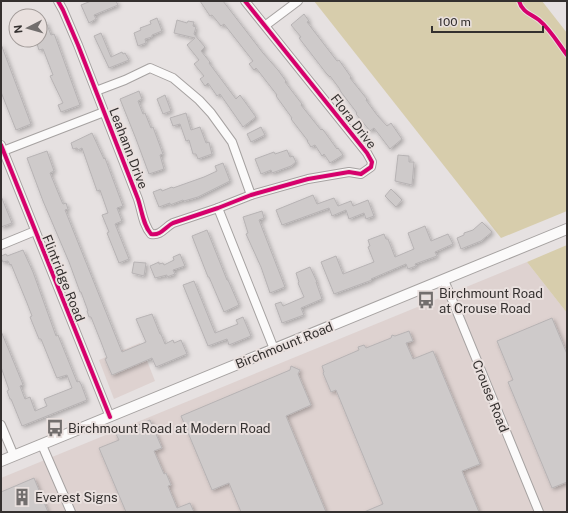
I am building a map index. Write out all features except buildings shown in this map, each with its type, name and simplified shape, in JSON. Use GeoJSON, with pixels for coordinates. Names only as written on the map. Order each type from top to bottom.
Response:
{"type":"FeatureCollection","features":[{"type":"Feature","properties":{"kind":"main road","name":"Birchmount Road"},"geometry":{"type":"LineString","coordinates":[[1,461],[110,418],[567,229]]}},
{"type":"Feature","properties":{"kind":"street","name":"Leahann Drive"},"geometry":{"type":"LineString","coordinates":[[58,1],[96,91],[138,199],[145,225],[151,234],[160,234],[166,226],[218,208]]}},
{"type":"Feature","properties":{"kind":"street","name":"Flora Drive"},"geometry":{"type":"LineString","coordinates":[[218,208],[251,195],[308,179],[349,172],[362,174],[371,167],[372,162],[367,153],[266,25],[245,1]]}},
{"type":"Feature","properties":{"kind":"street"},"geometry":{"type":"LineString","coordinates":[[266,25],[298,1]]}},
{"type":"Feature","properties":{"kind":"street"},"geometry":{"type":"LineString","coordinates":[[96,91],[125,80],[150,68],[173,78],[199,100],[211,113],[232,142],[251,195]]}},
{"type":"Feature","properties":{"kind":"street"},"geometry":{"type":"LineString","coordinates":[[2,148],[104,112]]}},
{"type":"Feature","properties":{"kind":"street","name":"Flintridge Road"},"geometry":{"type":"LineString","coordinates":[[2,148],[110,418]]}},
{"type":"Feature","properties":{"kind":"street"},"geometry":{"type":"LineString","coordinates":[[218,208],[274,349]]}},
{"type":"Feature","properties":{"kind":"street"},"geometry":{"type":"LineString","coordinates":[[1,245],[35,231]]}},
{"type":"Feature","properties":{"kind":"street","name":"Crouse Road"},"geometry":{"type":"LineString","coordinates":[[444,280],[539,512]]}},
{"type":"Feature","properties":{"kind":"street"},"geometry":{"type":"LineString","coordinates":[[1,425],[14,456]]}},
{"type":"Feature","properties":{"kind":"street"},"geometry":{"type":"LineString","coordinates":[[42,445],[71,512]]}},
{"type":"Feature","properties":{"kind":"shaded area"},"geometry":{"type":"Polygon","coordinates":[[[314,1],[542,1],[567,33],[567,211],[501,238],[314,1]]]}},
{"type":"Feature","properties":{"kind":"shaded area"},"geometry":{"type":"Polygon","coordinates":[[[567,245],[567,313],[527,262],[567,245]]]}},
{"type":"Feature","properties":{"kind":"shaded area"},"geometry":{"type":"Polygon","coordinates":[[[527,262],[567,313],[567,512],[1,512],[1,478],[527,262]]]}},
{"type":"Feature","properties":{"kind":"shaded area"},"geometry":{"type":"Polygon","coordinates":[[[140,343],[155,381],[114,399],[99,360],[140,343]]]}},
{"type":"Feature","properties":{"kind":"cycle path"},"geometry":{"type":"LineString","coordinates":[[58,1],[78,45],[138,199],[146,226],[151,234],[158,234],[173,223],[251,195],[308,179],[349,172],[361,174],[371,167],[372,162],[367,153],[245,1]]}},
{"type":"Feature","properties":{"kind":"cycle path"},"geometry":{"type":"LineString","coordinates":[[519,1],[522,8],[539,20],[547,28],[567,55]]}},
{"type":"Feature","properties":{"kind":"cycle path"},"geometry":{"type":"LineString","coordinates":[[1,145],[110,417]]}},
{"type":"Feature","properties":{"kind":"place","name":"Birchmount Road at Crouse Road"},"geometry":{"type":"Point","coordinates":[426,300]}},
{"type":"Feature","properties":{"kind":"place","name":"Birchmount Road at Modern Road"},"geometry":{"type":"Point","coordinates":[55,428]}},
{"type":"Feature","properties":{"kind":"place","name":"Everest Signs"},"geometry":{"type":"Point","coordinates":[22,497]}}]}
